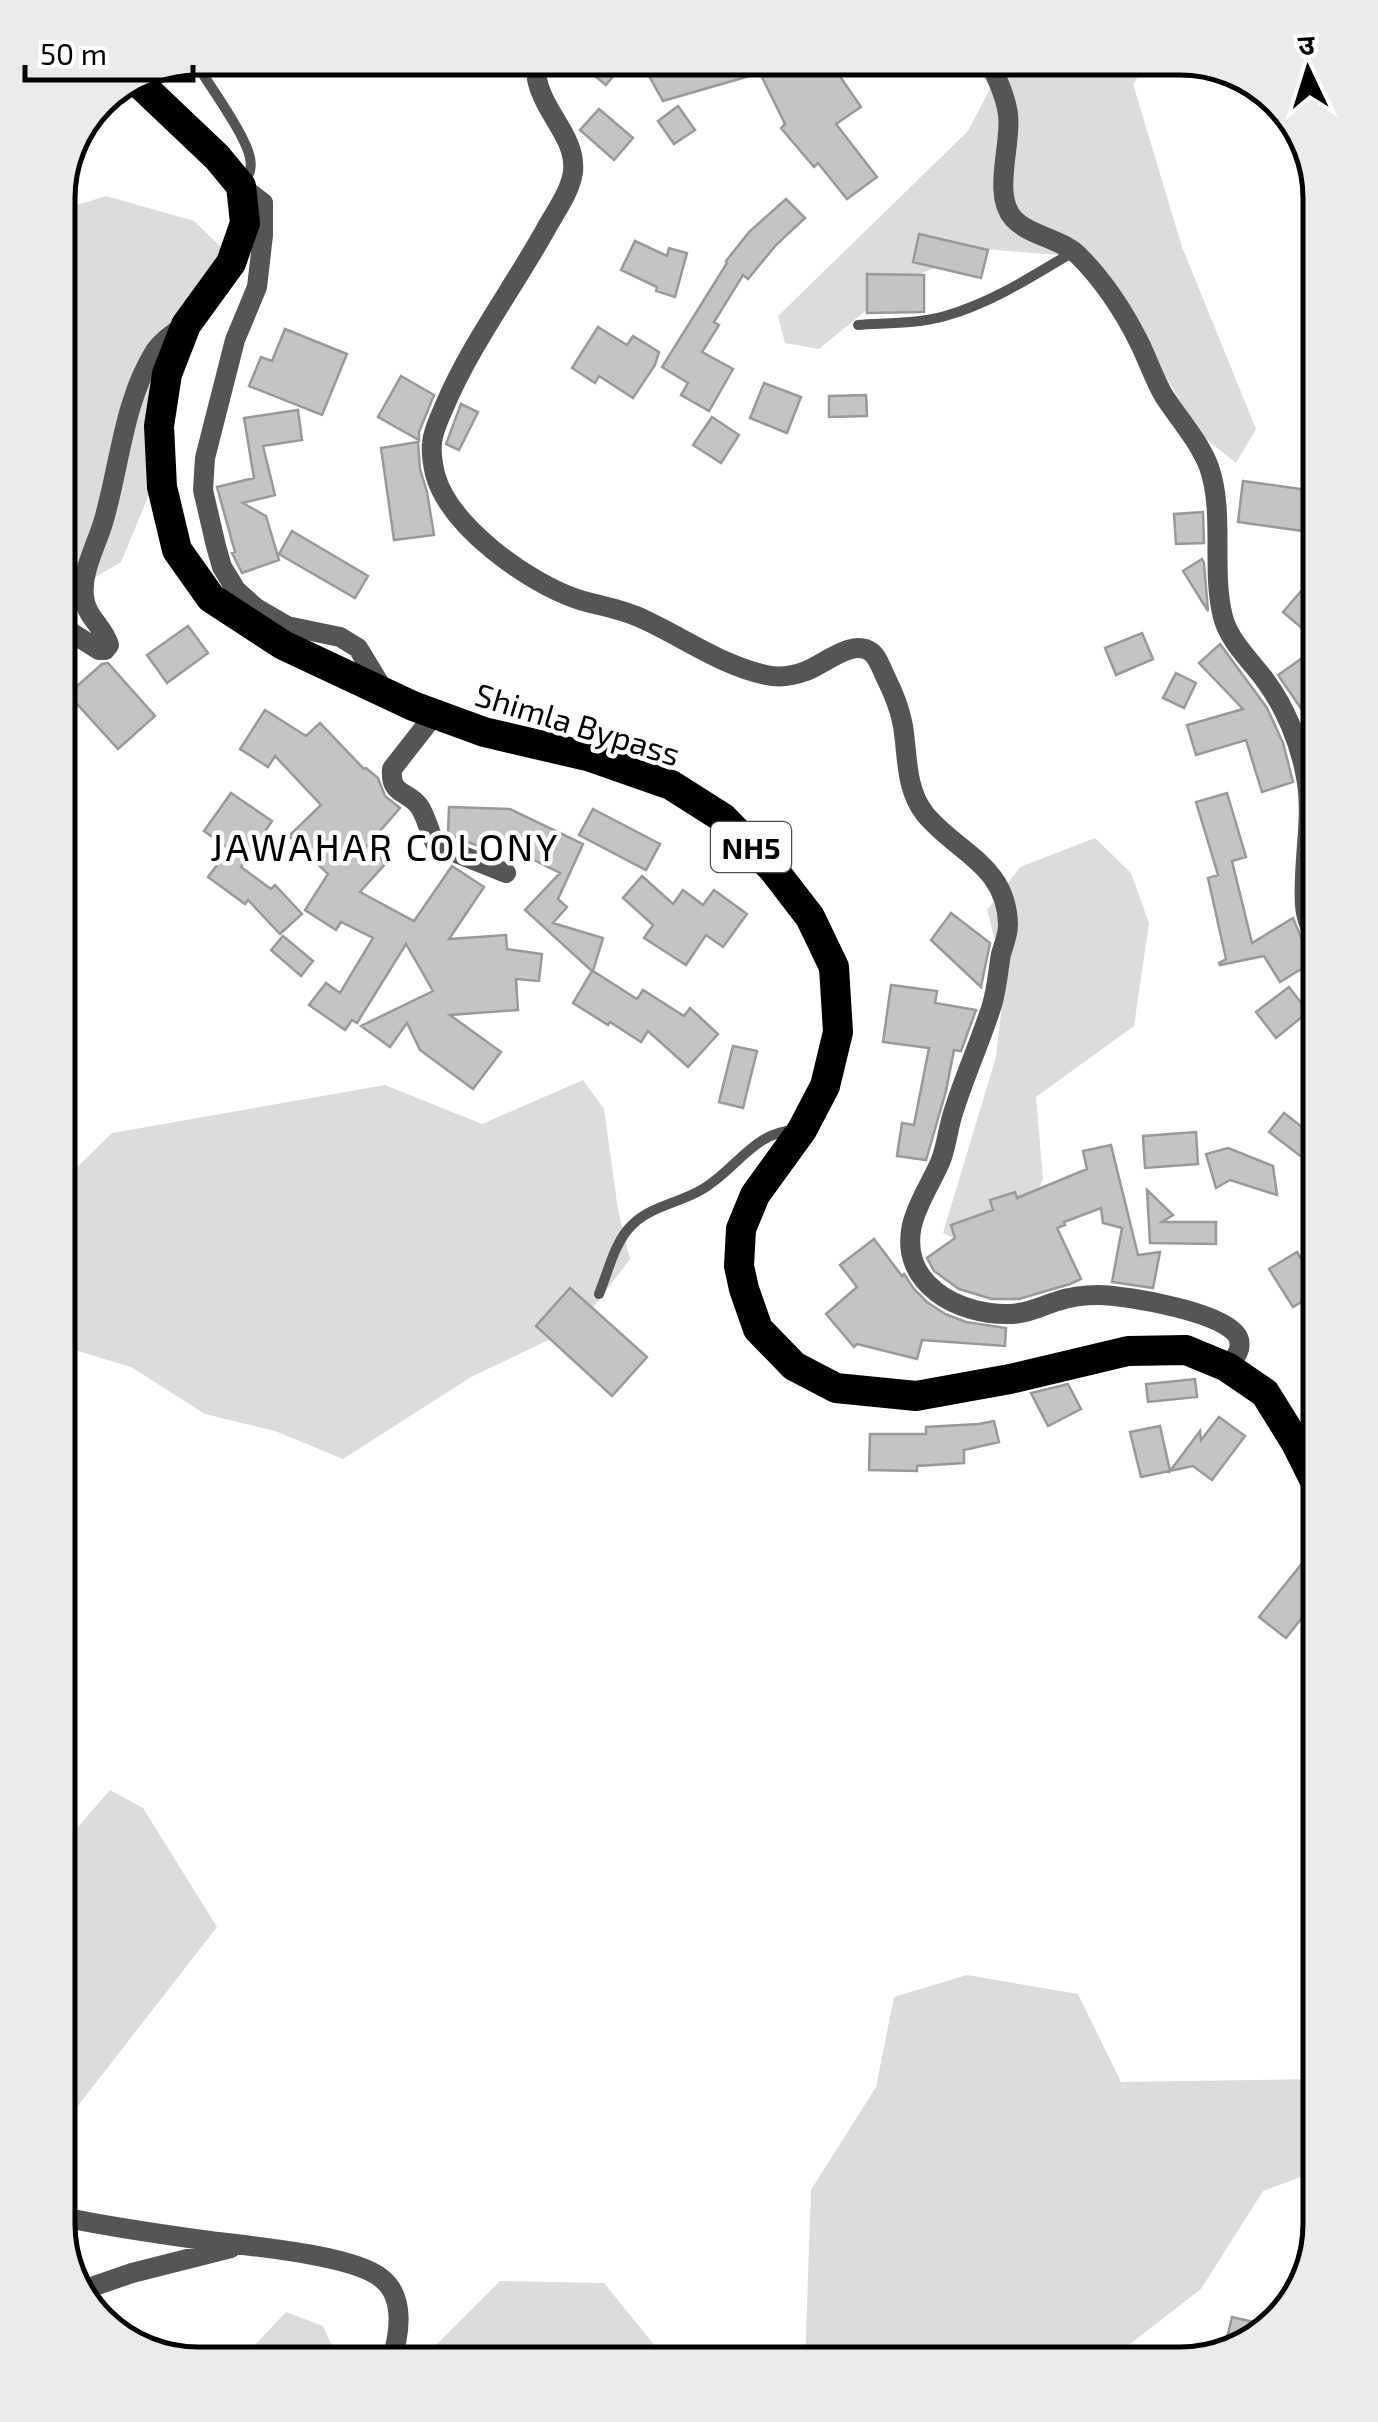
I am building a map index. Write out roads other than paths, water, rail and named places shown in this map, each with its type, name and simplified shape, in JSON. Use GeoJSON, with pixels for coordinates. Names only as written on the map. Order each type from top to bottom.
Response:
{"type":"FeatureCollection","features":[{"type":"Feature","properties":{"kind":"highway"},"geometry":{"type":"LineString","coordinates":[[144,88],[217,157],[241,186]]}},
{"type":"Feature","properties":{"kind":"highway","name":"Shimla Bypass"},"geometry":{"type":"LineString","coordinates":[[241,186],[245,222],[231,263],[186,325],[167,374],[159,426],[162,487],[177,550],[211,598],[283,645],[436,714],[484,732],[591,757],[671,785],[723,818],[772,869],[810,917],[834,966],[838,1032],[826,1086],[802,1130],[754,1195],[741,1229],[740,1266],[758,1329],[794,1366],[836,1388],[916,1396],[1010,1380],[1128,1351],[1186,1350],[1226,1366],[1265,1393],[1303,1457]]}},
{"type":"Feature","properties":{"kind":"street"},"geometry":{"type":"LineString","coordinates":[[536,75],[543,98],[570,149],[573,171],[566,192],[528,262],[456,378],[438,420],[431,446],[435,476],[450,507],[502,556],[540,582],[574,598],[644,619],[683,641],[767,676],[808,671],[858,648],[868,649],[875,656],[898,702],[910,788],[926,814],[992,875],[1005,901],[1008,928],[994,998],[953,1113],[942,1159],[916,1211],[909,1238],[912,1261],[924,1282],[945,1298],[978,1310],[1028,1312],[1062,1299],[1098,1295],[1141,1299],[1216,1320],[1234,1329],[1239,1340],[1238,1353],[1226,1366]]}},
{"type":"Feature","properties":{"kind":"street"},"geometry":{"type":"LineString","coordinates":[[995,75],[1008,118],[1005,204],[1013,218],[1074,252],[1092,271],[1120,310],[1162,392],[1196,442],[1209,467],[1214,493],[1223,620],[1268,684],[1292,729],[1303,768]]}},
{"type":"Feature","properties":{"kind":"street"},"geometry":{"type":"LineString","coordinates":[[241,186],[262,202],[263,235],[257,287],[235,340],[205,458],[203,490],[222,567],[236,590],[256,608],[288,626],[340,637],[358,648],[384,692]]}},
{"type":"Feature","properties":{"kind":"street"},"geometry":{"type":"LineString","coordinates":[[75,635],[100,650],[109,645],[87,610],[83,596],[85,577],[146,370],[157,348],[186,325]]}},
{"type":"Feature","properties":{"kind":"street"},"geometry":{"type":"LineString","coordinates":[[436,714],[392,770],[391,780],[395,788],[419,806],[436,845],[506,872]]}},
{"type":"Feature","properties":{"kind":"street"},"geometry":{"type":"LineString","coordinates":[[75,2220],[361,2266],[384,2279],[394,2296],[399,2322],[394,2347]]}},
{"type":"Feature","properties":{"kind":"street"},"geometry":{"type":"LineString","coordinates":[[93,2287],[243,2245]]}},
{"type":"Feature","properties":{"kind":"lane"},"geometry":{"type":"LineString","coordinates":[[202,75],[246,145],[252,162],[250,174],[241,186]]}},
{"type":"Feature","properties":{"kind":"lane"},"geometry":{"type":"LineString","coordinates":[[858,324],[944,317],[1031,278],[1074,252]]}},
{"type":"Feature","properties":{"kind":"lane"},"geometry":{"type":"LineString","coordinates":[[599,1294],[629,1227],[646,1214],[699,1191],[726,1174],[772,1134],[802,1130]]}},
{"type":"Feature","properties":{"kind":"district","name":"JAWAHAR COLONY"},"geometry":{"type":"Point","coordinates":[385,846]}}]}
